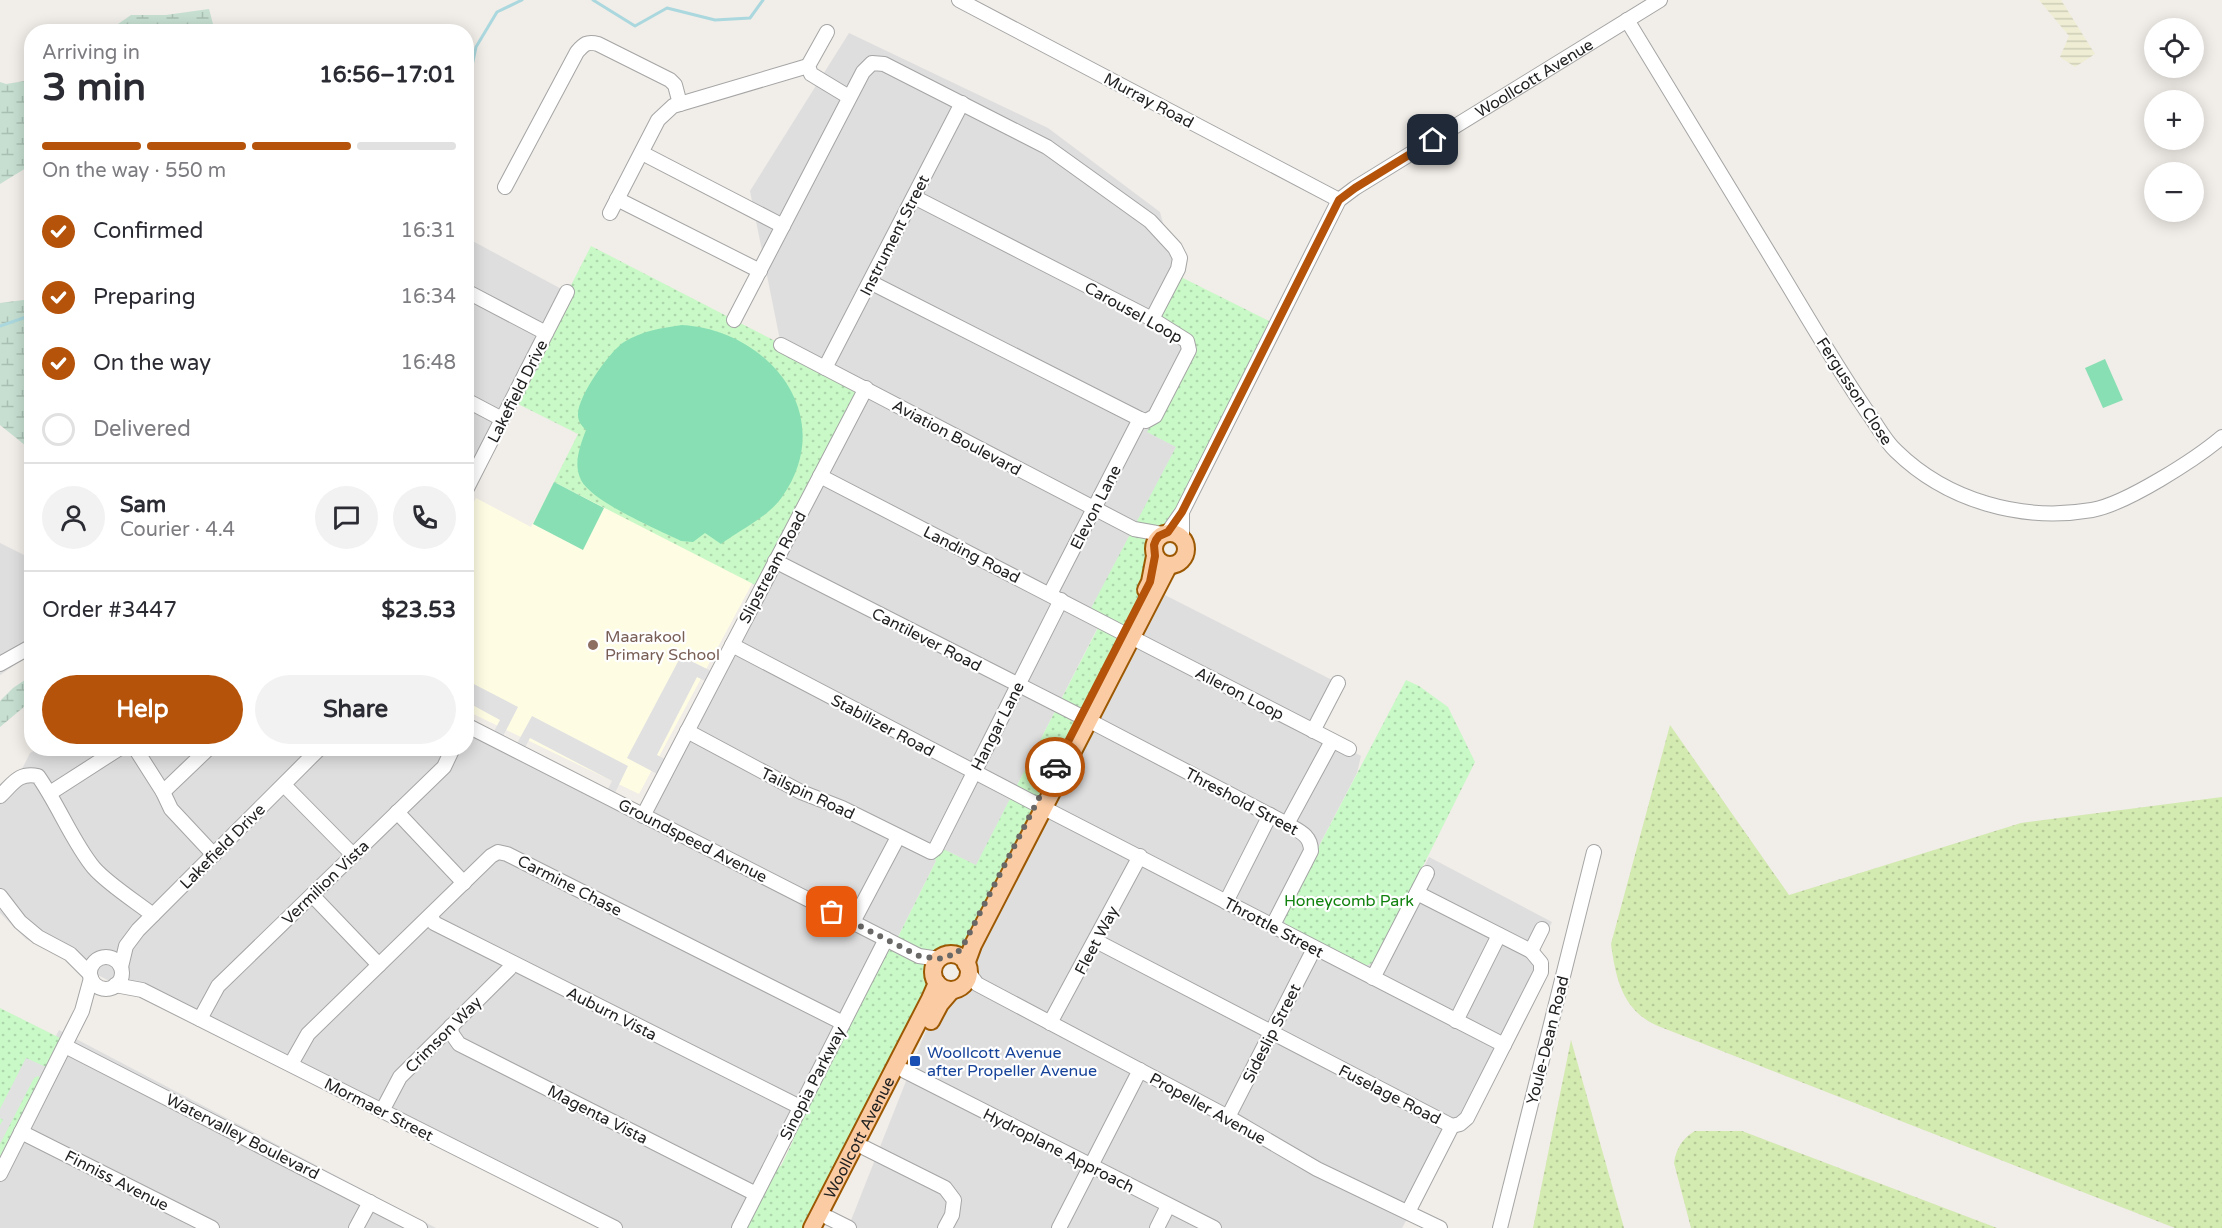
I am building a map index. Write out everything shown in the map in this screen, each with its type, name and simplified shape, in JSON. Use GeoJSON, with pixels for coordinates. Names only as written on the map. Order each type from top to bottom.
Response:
{"type":"FeatureCollection","features":[{"type":"Feature","properties":{"kind":"main road","name":"Woollcott Avenue"},"geometry":{"type":"LineString","coordinates":[[826,1223],[955,974],[965,942],[1040,806],[1127,635],[1159,557],[1156,540],[1171,534],[1185,543],[1185,554],[1179,562],[1159,557]]}},
{"type":"Feature","properties":{"kind":"main road","name":"Woollcott Avenue"},"geometry":{"type":"LineString","coordinates":[[812,1228],[930,999],[955,974]]}},
{"type":"Feature","properties":{"kind":"street","name":"Murray Road"},"geometry":{"type":"LineString","coordinates":[[959,0],[1339,200]]}},
{"type":"Feature","properties":{"kind":"street","name":"Woollcott Avenue"},"geometry":{"type":"LineString","coordinates":[[1171,534],[1339,200],[1660,0]]}},
{"type":"Feature","properties":{"kind":"street","name":"Fergusson Close"},"geometry":{"type":"LineString","coordinates":[[1627,20],[1848,384],[1894,450],[1926,475],[1965,497],[2000,507],[2044,513],[2094,510],[2129,496],[2175,471],[2222,437]]}},
{"type":"Feature","properties":{"kind":"street"},"geometry":{"type":"LineString","coordinates":[[610,213],[658,120],[673,106],[808,66],[827,32]]}},
{"type":"Feature","properties":{"kind":"street"},"geometry":{"type":"LineString","coordinates":[[505,187],[577,52],[584,44],[590,42],[597,44],[670,80],[675,85],[681,104]]}},
{"type":"Feature","properties":{"kind":"street"},"geometry":{"type":"LineString","coordinates":[[734,320],[849,97],[863,72],[872,63],[884,64],[1040,142],[1150,220],[1175,248],[1180,258],[1178,269],[1152,319]]}},
{"type":"Feature","properties":{"kind":"street"},"geometry":{"type":"LineString","coordinates":[[808,66],[811,74],[817,79],[849,97]]}},
{"type":"Feature","properties":{"kind":"street","name":"Instrument Street"},"geometry":{"type":"LineString","coordinates":[[825,368],[962,103]]}},
{"type":"Feature","properties":{"kind":"street"},"geometry":{"type":"LineString","coordinates":[[642,153],[783,226]]}},
{"type":"Feature","properties":{"kind":"street","name":"Carousel Loop"},"geometry":{"type":"LineString","coordinates":[[914,197],[1152,319],[1187,341],[1189,350],[1155,416],[1146,421],[1140,419]]}},
{"type":"Feature","properties":{"kind":"street"},"geometry":{"type":"LineString","coordinates":[[617,199],[760,271]]}},
{"type":"Feature","properties":{"kind":"street"},"geometry":{"type":"LineString","coordinates":[[870,282],[1140,419]]}},
{"type":"Feature","properties":{"kind":"street","name":"Lakefield Drive"},"geometry":{"type":"LineString","coordinates":[[474,474],[567,292]]}},
{"type":"Feature","properties":{"kind":"street"},"geometry":{"type":"LineString","coordinates":[[474,295],[546,333]]}},
{"type":"Feature","properties":{"kind":"street","name":"Aviation Boulevard"},"geometry":{"type":"LineString","coordinates":[[781,345],[1134,529],[1171,534]]}},
{"type":"Feature","properties":{"kind":"street","name":"Slipstream Road"},"geometry":{"type":"LineString","coordinates":[[643,816],[866,388]]}},
{"type":"Feature","properties":{"kind":"street"},"geometry":{"type":"LineString","coordinates":[[474,404],[502,419]]}},
{"type":"Feature","properties":{"kind":"street","name":"Elevon Lane"},"geometry":{"type":"LineString","coordinates":[[1055,597],[1094,509],[1140,419]]}},
{"type":"Feature","properties":{"kind":"street","name":"Landing Road"},"geometry":{"type":"LineString","coordinates":[[820,476],[1127,635]]}},
{"type":"Feature","properties":{"kind":"street","name":"Aviation Boulevard"},"geometry":{"type":"LineString","coordinates":[[1134,529],[1159,557]]}},
{"type":"Feature","properties":{"kind":"street","name":"Cantilever Road"},"geometry":{"type":"LineString","coordinates":[[775,561],[1084,718]]}},
{"type":"Feature","properties":{"kind":"street","name":"Hangar Lane"},"geometry":{"type":"LineString","coordinates":[[931,852],[936,848],[1017,685],[1055,597]]}},
{"type":"Feature","properties":{"kind":"street","name":"Aileron Loop"},"geometry":{"type":"LineString","coordinates":[[1127,635],[1349,749]]}},
{"type":"Feature","properties":{"kind":"street","name":"Stabilizer Road"},"geometry":{"type":"LineString","coordinates":[[732,645],[1040,806]]}},
{"type":"Feature","properties":{"kind":"street"},"geometry":{"type":"LineString","coordinates":[[0,664],[24,650]]}},
{"type":"Feature","properties":{"kind":"street"},"geometry":{"type":"LineString","coordinates":[[1313,731],[1338,683]]}},
{"type":"Feature","properties":{"kind":"street","name":"Threshold Street"},"geometry":{"type":"LineString","coordinates":[[1084,718],[1308,837],[1311,850],[1273,926]]}},
{"type":"Feature","properties":{"kind":"street","name":"Groundspeed Avenue"},"geometry":{"type":"LineString","coordinates":[[474,729],[955,974]]}},
{"type":"Feature","properties":{"kind":"street","name":"Tailspin Road"},"geometry":{"type":"LineString","coordinates":[[687,731],[801,792],[842,808],[931,852]]}},
{"type":"Feature","properties":{"kind":"street"},"geometry":{"type":"LineString","coordinates":[[1287,824],[1332,741]]}},
{"type":"Feature","properties":{"kind":"street"},"geometry":{"type":"LineString","coordinates":[[50,793],[108,756]]}},
{"type":"Feature","properties":{"kind":"street"},"geometry":{"type":"LineString","coordinates":[[140,756],[171,809],[213,855]]}},
{"type":"Feature","properties":{"kind":"street"},"geometry":{"type":"LineString","coordinates":[[163,792],[201,756]]}},
{"type":"Feature","properties":{"kind":"street","name":"Lakefield Drive"},"geometry":{"type":"LineString","coordinates":[[103,958],[126,946],[153,915],[284,784],[307,756]]}},
{"type":"Feature","properties":{"kind":"street","name":"Vermilion Vista"},"geometry":{"type":"LineString","coordinates":[[200,1019],[218,986],[444,767],[449,756]]}},
{"type":"Feature","properties":{"kind":"street"},"geometry":{"type":"LineString","coordinates":[[0,796],[18,779],[27,774],[38,776],[95,869],[153,915]]}},
{"type":"Feature","properties":{"kind":"street"},"geometry":{"type":"LineString","coordinates":[[284,784],[353,855]]}},
{"type":"Feature","properties":{"kind":"street","name":"Throttle Street"},"geometry":{"type":"LineString","coordinates":[[1040,806],[1504,1045]]}},
{"type":"Feature","properties":{"kind":"street"},"geometry":{"type":"LineString","coordinates":[[397,812],[464,883]]}},
{"type":"Feature","properties":{"kind":"street"},"geometry":{"type":"LineString","coordinates":[[1226,902],[1270,815]]}},
{"type":"Feature","properties":{"kind":"street"},"geometry":{"type":"LineString","coordinates":[[853,922],[898,837]]}},
{"type":"Feature","properties":{"kind":"street","name":"Carmine Chase"},"geometry":{"type":"LineString","coordinates":[[291,1064],[308,1034],[491,856],[498,852],[507,854],[843,1023]]}},
{"type":"Feature","properties":{"kind":"street","name":"Youle-Dean Road"},"geometry":{"type":"LineString","coordinates":[[1500,1228],[1594,852]]}},
{"type":"Feature","properties":{"kind":"street","name":"Fleet Way"},"geometry":{"type":"LineString","coordinates":[[1050,1023],[1140,856]]}},
{"type":"Feature","properties":{"kind":"street"},"geometry":{"type":"LineString","coordinates":[[1373,978],[1427,873]]}},
{"type":"Feature","properties":{"kind":"street"},"geometry":{"type":"LineString","coordinates":[[1417,893],[1531,951],[1542,929]]}},
{"type":"Feature","properties":{"kind":"street"},"geometry":{"type":"LineString","coordinates":[[312,895],[379,965]]}},
{"type":"Feature","properties":{"kind":"street"},"geometry":{"type":"LineString","coordinates":[[0,896],[20,922],[38,938],[70,954],[116,961],[121,969],[120,980],[82,1011]]}},
{"type":"Feature","properties":{"kind":"street","name":"Auburn Vista"},"geometry":{"type":"LineString","coordinates":[[431,915],[434,923],[800,1107]]}},
{"type":"Feature","properties":{"kind":"street"},"geometry":{"type":"LineString","coordinates":[[1456,1021],[1499,935]]}},
{"type":"Feature","properties":{"kind":"street","name":"Sinopia Parkway"},"geometry":{"type":"LineString","coordinates":[[739,1228],[886,939]]}},
{"type":"Feature","properties":{"kind":"street","name":"Fuselage Road"},"geometry":{"type":"LineString","coordinates":[[1096,941],[1452,1126],[1461,1124],[1467,1118],[1541,972],[1541,963],[1531,951]]}},
{"type":"Feature","properties":{"kind":"street","name":"Lakefield Drive"},"geometry":{"type":"LineString","coordinates":[[121,969],[126,946]]}},
{"type":"Feature","properties":{"kind":"street","name":"Sideslip Street"},"geometry":{"type":"LineString","coordinates":[[1228,1117],[1314,949]]}},
{"type":"Feature","properties":{"kind":"street"},"geometry":{"type":"LineString","coordinates":[[70,954],[91,976],[96,985],[110,987]]}},
{"type":"Feature","properties":{"kind":"street"},"geometry":{"type":"LineString","coordinates":[[0,1174],[82,1011],[92,966],[103,958]]}},
{"type":"Feature","properties":{"kind":"street","name":"Crimson Way"},"geometry":{"type":"LineString","coordinates":[[382,1111],[400,1077],[509,969],[512,963]]}},
{"type":"Feature","properties":{"kind":"street","name":"Mormaer Street"},"geometry":{"type":"LineString","coordinates":[[121,969],[142,990],[615,1228]]}},
{"type":"Feature","properties":{"kind":"street","name":"Propeller Avenue"},"geometry":{"type":"LineString","coordinates":[[955,974],[1228,1117],[1317,1169],[1440,1228]]}},
{"type":"Feature","properties":{"kind":"street","name":"Mormaer Street"},"geometry":{"type":"LineString","coordinates":[[110,987],[142,990]]}},
{"type":"Feature","properties":{"kind":"street","name":"Magenta Vista"},"geometry":{"type":"LineString","coordinates":[[452,1026],[452,1034],[459,1044],[756,1194]]}},
{"type":"Feature","properties":{"kind":"street","name":"Watervalley Boulevard"},"geometry":{"type":"LineString","coordinates":[[65,1046],[420,1228]]}},
{"type":"Feature","properties":{"kind":"street"},"geometry":{"type":"LineString","coordinates":[[1059,1228],[1140,1070]]}},
{"type":"Feature","properties":{"kind":"street","name":"Hydroplane Approach"},"geometry":{"type":"LineString","coordinates":[[905,1071],[1214,1228]]}},
{"type":"Feature","properties":{"kind":"street"},"geometry":{"type":"LineString","coordinates":[[1408,1212],[1452,1126]]}},
{"type":"Feature","properties":{"kind":"street","name":"Finniss Avenue"},"geometry":{"type":"LineString","coordinates":[[21,1132],[212,1228]]}},
{"type":"Feature","properties":{"kind":"street"},"geometry":{"type":"LineString","coordinates":[[865,1148],[945,1188],[954,1200],[952,1215],[945,1228]]}},
{"type":"Feature","properties":{"kind":"street"},"geometry":{"type":"LineString","coordinates":[[356,1228],[370,1202]]}},
{"type":"Feature","properties":{"kind":"street"},"geometry":{"type":"LineString","coordinates":[[1157,1228],[1168,1206]]}},
{"type":"Feature","properties":{"kind":"street"},"geometry":{"type":"LineString","coordinates":[[826,1223],[849,1228]]}},
{"type":"Feature","properties":{"kind":"shaded area"},"geometry":{"type":"Polygon","coordinates":[[[849,33],[1048,128],[1160,212],[1177,275],[1183,337],[1176,447],[1101,621],[976,866],[937,846],[931,852],[936,861],[895,943],[886,939],[742,1228],[602,1228],[26,939],[0,913],[0,793],[17,779],[28,756],[474,756],[474,729],[643,816],[761,588],[781,345],[750,191],[849,33]]]}},
{"type":"Feature","properties":{"kind":"shaded area"},"geometry":{"type":"Polygon","coordinates":[[[474,242],[567,292],[474,476],[474,242]]]}},
{"type":"Feature","properties":{"kind":"shaded area","name":"Maarakool Primary School"},"geometry":{"type":"Polygon","coordinates":[[[554,482],[754,580],[639,794],[474,714],[474,502],[476,498],[531,527],[554,482]]]}},
{"type":"Feature","properties":{"kind":"shaded area"},"geometry":{"type":"Polygon","coordinates":[[[0,543],[24,555],[24,659],[0,675],[0,543]]]}},
{"type":"Feature","properties":{"kind":"shaded area"},"geometry":{"type":"Polygon","coordinates":[[[1155,590],[1338,683],[1314,731],[1361,756],[1357,773],[1283,915],[1375,962],[1429,857],[1552,922],[1538,950],[1546,970],[1462,1128],[1452,1137],[1402,1228],[848,1228],[927,1028],[952,990],[962,985],[968,977],[1155,590]]]}},
{"type":"Feature","properties":{"kind":"shaded area"},"geometry":{"type":"Polygon","coordinates":[[[681,656],[717,674],[711,684],[697,677],[657,755],[671,762],[663,777],[627,758],[681,656]]]}},
{"type":"Feature","properties":{"kind":"shaded area"},"geometry":{"type":"Polygon","coordinates":[[[474,684],[518,707],[500,742],[491,737],[500,720],[474,706],[474,684]]]}},
{"type":"Feature","properties":{"kind":"shaded area"},"geometry":{"type":"Polygon","coordinates":[[[532,716],[628,766],[612,799],[605,795],[612,781],[530,738],[522,753],[514,749],[532,716]]]}},
{"type":"Feature","properties":{"kind":"shaded area"},"geometry":{"type":"Polygon","coordinates":[[[59,1030],[436,1228],[0,1228],[0,1146],[59,1030]]]}},
{"type":"Feature","properties":{"kind":"shaded area"},"geometry":{"type":"Polygon","coordinates":[[[26,1058],[46,1067],[42,1079],[38,1076],[34,1078],[0,1144],[0,1125],[3,1120],[0,1118],[0,1109],[26,1058]]]}},
{"type":"Feature","properties":{"kind":"green space"},"geometry":{"type":"Polygon","coordinates":[[[2039,0],[2061,0],[2095,54],[2075,67],[2060,57],[2069,36],[2039,0]]]}},
{"type":"Feature","properties":{"kind":"green space"},"geometry":{"type":"Polygon","coordinates":[[[209,9],[213,24],[118,24],[131,15],[166,15],[209,9]]]}},
{"type":"Feature","properties":{"kind":"green space"},"geometry":{"type":"Polygon","coordinates":[[[24,81],[24,169],[0,184],[0,82],[6,84],[24,81]]]}},
{"type":"Feature","properties":{"kind":"green space"},"geometry":{"type":"Polygon","coordinates":[[[591,246],[866,388],[761,588],[554,482],[578,434],[512,401],[591,246]]]}},
{"type":"Feature","properties":{"kind":"green space"},"geometry":{"type":"Polygon","coordinates":[[[1177,275],[1277,325],[1182,512],[1156,540],[1151,579],[964,944],[956,955],[950,954],[939,959],[933,971],[937,983],[808,1228],[747,1228],[774,1168],[781,1166],[793,1141],[792,1135],[818,1080],[829,1068],[833,1059],[833,1051],[886,939],[895,943],[936,861],[931,852],[937,846],[976,865],[1101,622],[1088,614],[1176,447],[1147,432],[1189,350],[1152,319],[1177,275]]]}},
{"type":"Feature","properties":{"kind":"green space"},"geometry":{"type":"Polygon","coordinates":[[[24,300],[24,444],[0,425],[0,303],[24,300]]]}},
{"type":"Feature","properties":{"kind":"green space"},"geometry":{"type":"Polygon","coordinates":[[[682,325],[714,331],[742,343],[767,360],[786,382],[798,408],[803,437],[798,467],[782,497],[762,517],[721,544],[705,533],[693,542],[681,541],[626,514],[587,488],[579,474],[577,461],[586,430],[579,420],[579,407],[588,386],[603,364],[618,347],[631,338],[652,330],[682,325]]]}},
{"type":"Feature","properties":{"kind":"green space"},"geometry":{"type":"Polygon","coordinates":[[[2105,359],[2123,400],[2103,408],[2085,368],[2105,359]]]}},
{"type":"Feature","properties":{"kind":"green space"},"geometry":{"type":"Polygon","coordinates":[[[554,482],[604,508],[583,550],[533,524],[554,482]]]}},
{"type":"Feature","properties":{"kind":"green space","name":"Honeycomb Park"},"geometry":{"type":"Polygon","coordinates":[[[1406,680],[1419,686],[1448,707],[1475,762],[1375,962],[1365,966],[1286,928],[1283,915],[1406,680]]]}},
{"type":"Feature","properties":{"kind":"green space"},"geometry":{"type":"Polygon","coordinates":[[[24,681],[24,707],[0,727],[0,701],[24,681]]]}},
{"type":"Feature","properties":{"kind":"green space"},"geometry":{"type":"Polygon","coordinates":[[[1670,725],[1789,895],[2021,823],[2222,797],[2222,1228],[2175,1228],[1658,1026],[1637,1012],[1623,993],[1611,944],[1670,725]]]}},
{"type":"Feature","properties":{"kind":"green space"},"geometry":{"type":"Polygon","coordinates":[[[0,1008],[62,1039],[0,1164],[0,1008]]]}},
{"type":"Feature","properties":{"kind":"green space"},"geometry":{"type":"Polygon","coordinates":[[[1571,1040],[1624,1228],[1533,1228],[1571,1040]]]}},
{"type":"Feature","properties":{"kind":"green space"},"geometry":{"type":"Polygon","coordinates":[[[1695,1131],[1742,1131],[1997,1228],[1691,1228],[1674,1163],[1681,1144],[1695,1131]]]}},
{"type":"Feature","properties":{"kind":"waterway"},"geometry":{"type":"LineString","coordinates":[[474,56],[476,47],[497,12],[522,0]]}},
{"type":"Feature","properties":{"kind":"waterway"},"geometry":{"type":"LineString","coordinates":[[593,0],[635,26],[667,8],[715,20],[750,18],[763,0]]}},
{"type":"Feature","properties":{"kind":"waterway"},"geometry":{"type":"LineString","coordinates":[[0,326],[24,318]]}},
{"type":"Feature","properties":{"kind":"way so far"},"geometry":{"type":"LineString","coordinates":[[832,912],[919,956],[939,959],[950,954],[956,955],[965,942],[1055,767]]}},
{"type":"Feature","properties":{"kind":"place","name":"Maarakool Primary School"},"geometry":{"type":"Point","coordinates":[593,645]}},
{"type":"Feature","properties":{"kind":"place","name":"Woollcott Avenue after Propeller Avenue"},"geometry":{"type":"Point","coordinates":[915,1061]}},
{"type":"Feature","properties":{"kind":"route"},"geometry":{"type":"LineString","coordinates":[[1055,767],[1150,582],[1156,540],[1177,522],[1339,200],[1433,140]]}}]}
